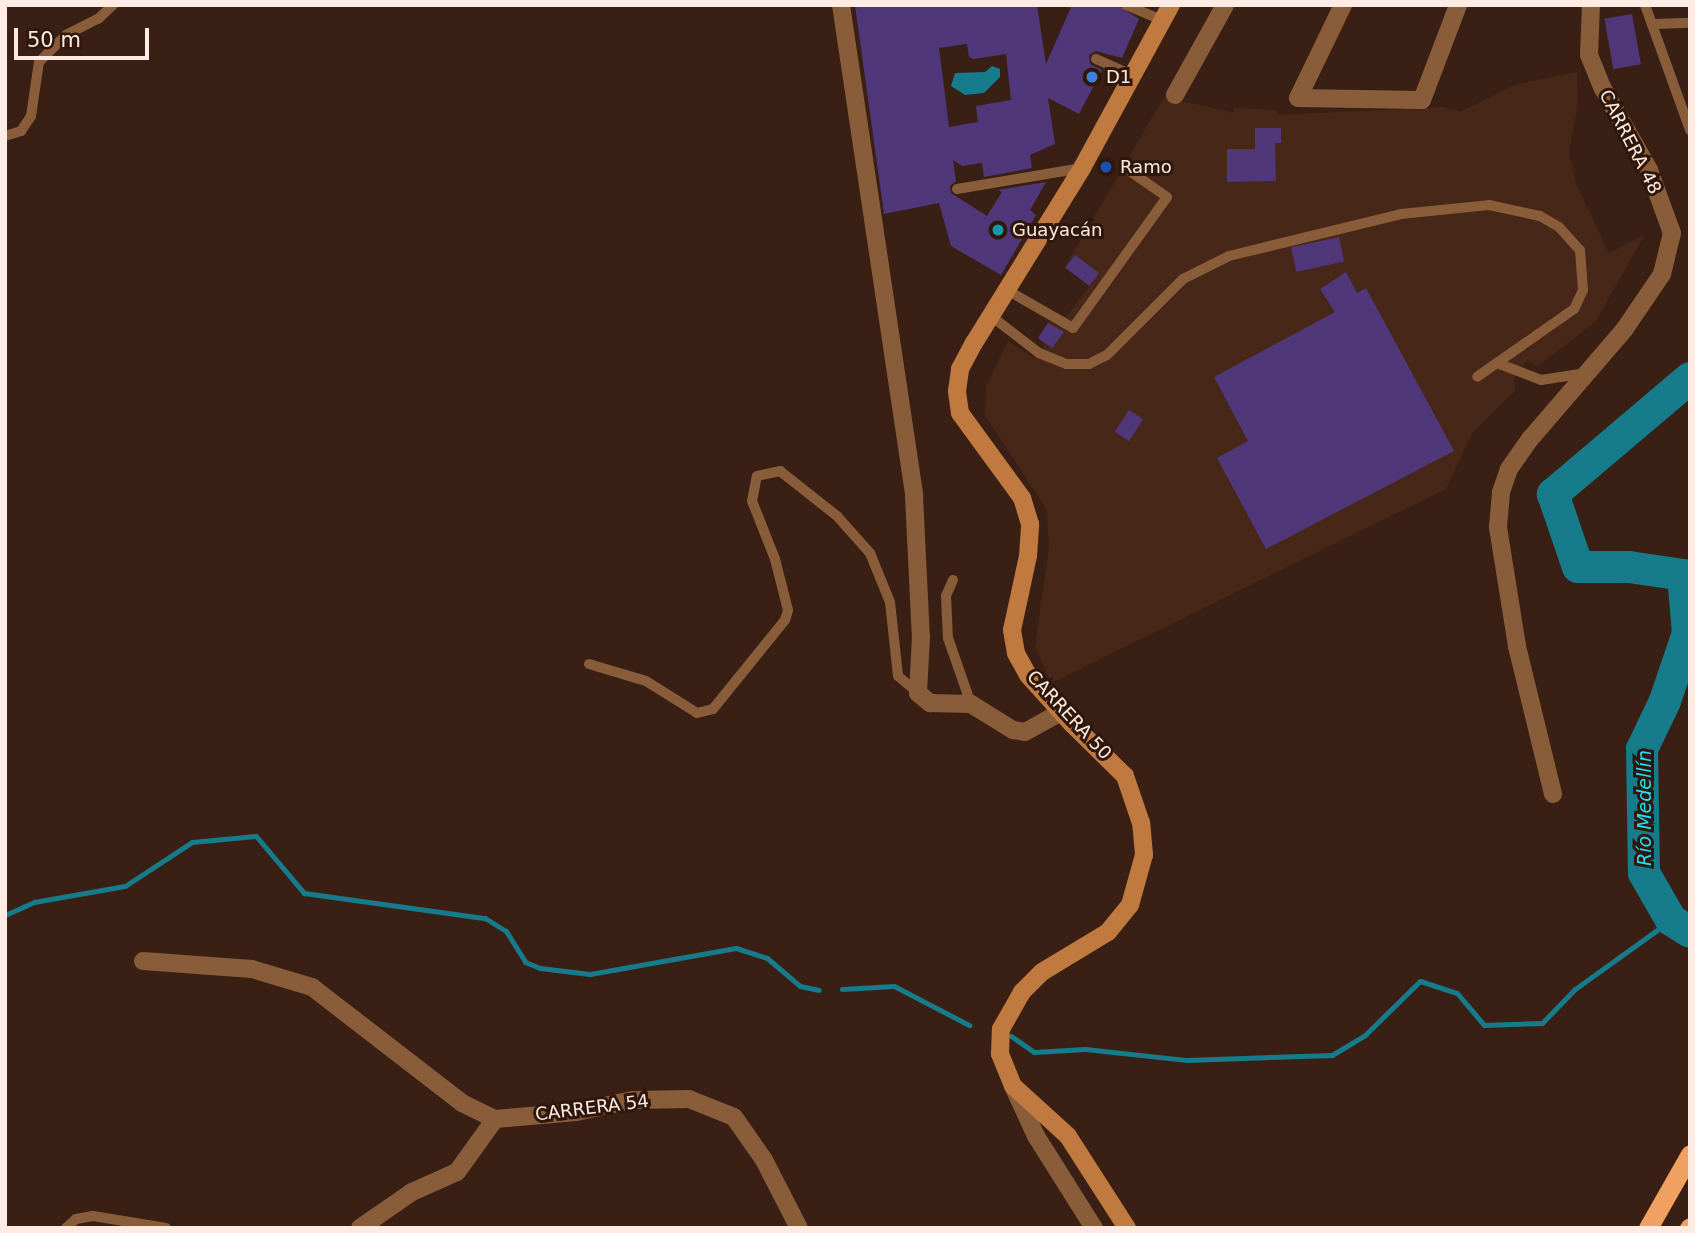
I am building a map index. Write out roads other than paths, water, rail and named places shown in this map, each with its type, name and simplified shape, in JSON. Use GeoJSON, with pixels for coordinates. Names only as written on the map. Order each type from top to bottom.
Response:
{"type":"FeatureCollection","features":[{"type":"Feature","properties":{"kind":"highway"},"geometry":{"type":"LineString","coordinates":[[1648,1228],[1690,1154]]}},
{"type":"Feature","properties":{"kind":"main road","name":"CARRERA 50"},"geometry":{"type":"LineString","coordinates":[[1127,1228],[1068,1136],[1013,1086],[1000,1054],[1001,1029],[1022,992],[1042,972],[1108,932],[1130,905],[1144,855],[1141,823],[1125,776],[1061,712],[1016,653],[1012,630],[1028,556],[1030,524],[1021,498],[960,412],[960,369],[1082,168],[1167,13]]}},
{"type":"Feature","properties":{"kind":"street"},"geometry":{"type":"LineString","coordinates":[[841,5],[914,496],[921,637],[918,693],[930,702],[971,704],[1013,730],[1025,732],[1061,712]]}},
{"type":"Feature","properties":{"kind":"street"},"geometry":{"type":"LineString","coordinates":[[1175,95],[1225,5]]}},
{"type":"Feature","properties":{"kind":"street"},"geometry":{"type":"LineString","coordinates":[[1343,5],[1298,98],[1422,100],[1458,5]]}},
{"type":"Feature","properties":{"kind":"street","name":"CARRERA 48"},"geometry":{"type":"LineString","coordinates":[[1553,794],[1517,646],[1498,515],[1509,469],[1589,372],[1662,274],[1672,233],[1649,170],[1602,87],[1589,55],[1591,5]]}},
{"type":"Feature","properties":{"kind":"street"},"geometry":{"type":"LineString","coordinates":[[143,961],[252,969],[312,988],[462,1103],[495,1119],[457,1172],[412,1192],[360,1228]]}},
{"type":"Feature","properties":{"kind":"street"},"geometry":{"type":"LineString","coordinates":[[1013,1086],[1036,1136],[1094,1228]]}},
{"type":"Feature","properties":{"kind":"street","name":"CARRERA 54"},"geometry":{"type":"LineString","coordinates":[[495,1119],[576,1112],[633,1100],[690,1099],[712,1105],[734,1117],[749,1136],[799,1228]]}},
{"type":"Feature","properties":{"kind":"lane"},"geometry":{"type":"LineString","coordinates":[[5,136],[21,131],[32,116],[39,62],[66,35],[98,19],[113,5]]}},
{"type":"Feature","properties":{"kind":"lane"},"geometry":{"type":"LineString","coordinates":[[1126,5],[1167,13]]}},
{"type":"Feature","properties":{"kind":"lane"},"geometry":{"type":"LineString","coordinates":[[1646,5],[1690,130]]}},
{"type":"Feature","properties":{"kind":"lane"},"geometry":{"type":"LineString","coordinates":[[1654,24],[1690,23]]}},
{"type":"Feature","properties":{"kind":"lane"},"geometry":{"type":"LineString","coordinates":[[1096,59],[1134,76]]}},
{"type":"Feature","properties":{"kind":"lane"},"geometry":{"type":"LineString","coordinates":[[957,189],[1082,168]]}},
{"type":"Feature","properties":{"kind":"lane"},"geometry":{"type":"LineString","coordinates":[[1007,290],[1073,328],[1167,197],[1131,172]]}},
{"type":"Feature","properties":{"kind":"lane"},"geometry":{"type":"LineString","coordinates":[[991,316],[1039,353],[1066,364],[1089,364],[1107,355],[1183,279],[1228,256],[1401,214],[1489,205],[1540,216],[1559,227],[1580,250],[1584,262],[1583,290],[1574,309],[1477,377]]}},
{"type":"Feature","properties":{"kind":"lane"},"geometry":{"type":"LineString","coordinates":[[1497,363],[1541,380],[1589,372]]}},
{"type":"Feature","properties":{"kind":"lane"},"geometry":{"type":"LineString","coordinates":[[589,664],[646,681],[697,713],[713,709],[779,631],[788,610],[752,501],[757,476],[780,471],[836,516],[870,553],[890,602],[898,676],[918,693]]}},
{"type":"Feature","properties":{"kind":"lane"},"geometry":{"type":"LineString","coordinates":[[953,580],[946,596],[948,638],[971,704]]}},
{"type":"Feature","properties":{"kind":"lane"},"geometry":{"type":"LineString","coordinates":[[66,1228],[76,1219],[93,1216],[166,1228]]}},
{"type":"Feature","properties":{"kind":"water"},"geometry":{"type":"Polygon","coordinates":[[[992,66],[1000,69],[1000,77],[984,93],[965,95],[951,86],[955,73],[985,72],[992,66]]]}},
{"type":"Feature","properties":{"kind":"waterway","name":"Río Medellín"},"geometry":{"type":"LineString","coordinates":[[1690,378],[1553,494],[1578,567],[1629,567],[1683,575],[1688,633],[1665,701],[1642,749],[1644,873],[1671,920],[1690,932]]}},
{"type":"Feature","properties":{"kind":"waterway"},"geometry":{"type":"LineString","coordinates":[[5,915],[34,902],[125,886],[192,842],[256,836],[304,893],[485,918],[506,931],[525,962],[540,968],[590,974],[736,948],[767,958],[800,986],[819,990]]}},
{"type":"Feature","properties":{"kind":"waterway"},"geometry":{"type":"LineString","coordinates":[[1011,1036],[1034,1052],[1085,1049],[1187,1060],[1332,1055],[1365,1035],[1420,981],[1457,993],[1484,1025],[1542,1023],[1575,989],[1671,920]]}},
{"type":"Feature","properties":{"kind":"waterway"},"geometry":{"type":"LineString","coordinates":[[842,989],[894,986],[969,1025]]}},
{"type":"Feature","properties":{"kind":"place","name":"D1"},"geometry":{"type":"Point","coordinates":[1092,77]}},
{"type":"Feature","properties":{"kind":"place","name":"Ramo"},"geometry":{"type":"Point","coordinates":[1106,167]}},
{"type":"Feature","properties":{"kind":"place","name":"Guayacán"},"geometry":{"type":"Point","coordinates":[998,230]}}]}
